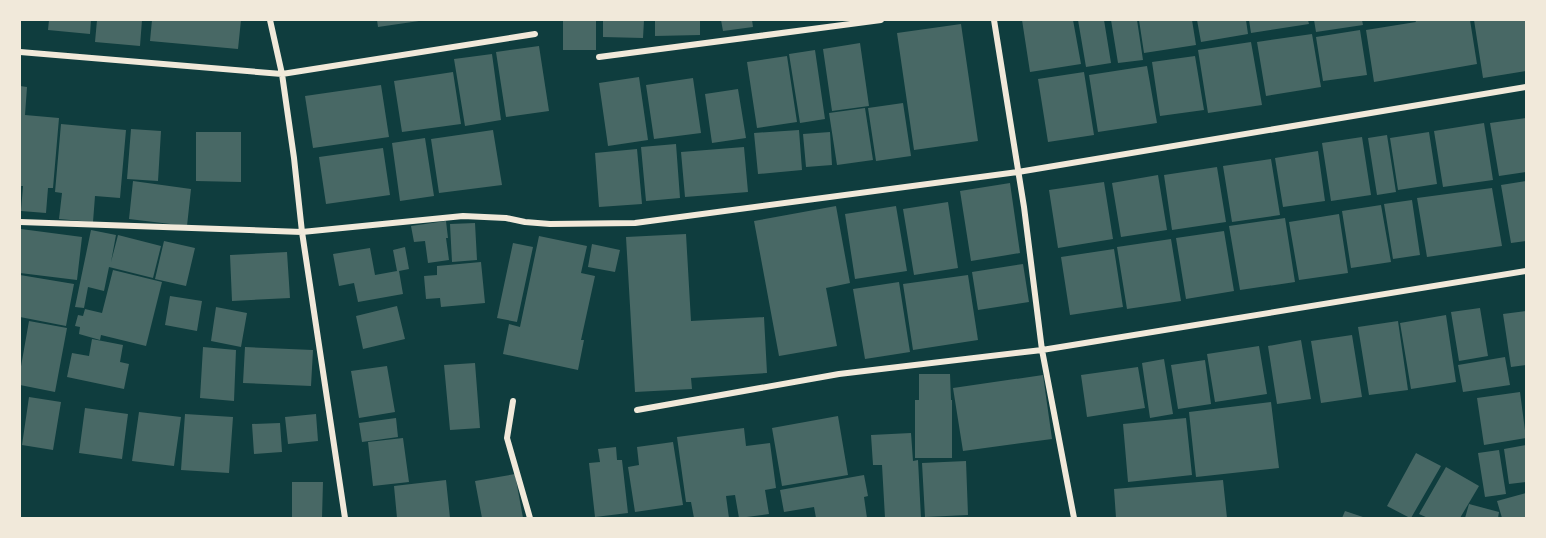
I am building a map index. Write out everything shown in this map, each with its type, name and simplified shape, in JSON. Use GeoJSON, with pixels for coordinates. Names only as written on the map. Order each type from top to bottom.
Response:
{"type":"FeatureCollection","features":[{"type":"Feature","properties":{"kind":"street"},"geometry":{"type":"LineString","coordinates":[[270,20],[282,74],[302,232],[345,519]]}},
{"type":"Feature","properties":{"kind":"street"},"geometry":{"type":"LineString","coordinates":[[599,57],[881,20]]}},
{"type":"Feature","properties":{"kind":"street"},"geometry":{"type":"LineString","coordinates":[[994,20],[1024,207],[1042,350],[1074,519]]}},
{"type":"Feature","properties":{"kind":"street"},"geometry":{"type":"LineString","coordinates":[[20,52],[282,74],[535,34]]}},
{"type":"Feature","properties":{"kind":"street"},"geometry":{"type":"LineString","coordinates":[[20,222],[302,232],[463,216],[506,218],[550,224],[635,223],[1018,171],[1527,87]]}},
{"type":"Feature","properties":{"kind":"street"},"geometry":{"type":"LineString","coordinates":[[637,410],[839,374],[1042,350],[1527,271]]}},
{"type":"Feature","properties":{"kind":"street"},"geometry":{"type":"LineString","coordinates":[[513,401],[507,438],[530,519]]}},
{"type":"Feature","properties":{"kind":"building"},"geometry":{"type":"Polygon","coordinates":[[[49,20],[91,20],[90,34],[48,30],[49,20]]]}},
{"type":"Feature","properties":{"kind":"building"},"geometry":{"type":"Polygon","coordinates":[[[97,20],[142,20],[140,46],[95,42],[97,20]]]}},
{"type":"Feature","properties":{"kind":"building"},"geometry":{"type":"Polygon","coordinates":[[[152,20],[241,20],[238,49],[150,41],[152,20]]]}},
{"type":"Feature","properties":{"kind":"building"},"geometry":{"type":"Polygon","coordinates":[[[377,20],[419,20],[419,21],[378,27],[377,20]]]}},
{"type":"Feature","properties":{"kind":"building"},"geometry":{"type":"Polygon","coordinates":[[[563,20],[596,20],[596,50],[563,50],[563,20]]]}},
{"type":"Feature","properties":{"kind":"building"},"geometry":{"type":"Polygon","coordinates":[[[603,20],[644,20],[643,38],[603,37],[603,20]]]}},
{"type":"Feature","properties":{"kind":"building"},"geometry":{"type":"Polygon","coordinates":[[[655,20],[700,20],[700,35],[655,36],[655,20]]]}},
{"type":"Feature","properties":{"kind":"building"},"geometry":{"type":"Polygon","coordinates":[[[721,20],[752,20],[753,27],[723,31],[721,20]]]}},
{"type":"Feature","properties":{"kind":"building"},"geometry":{"type":"Polygon","coordinates":[[[1022,20],[1073,20],[1081,64],[1030,72],[1022,20]]]}},
{"type":"Feature","properties":{"kind":"building"},"geometry":{"type":"Polygon","coordinates":[[[1078,20],[1104,20],[1111,63],[1086,67],[1078,20]]]}},
{"type":"Feature","properties":{"kind":"building"},"geometry":{"type":"Polygon","coordinates":[[[1111,20],[1137,20],[1143,60],[1118,63],[1111,20]]]}},
{"type":"Feature","properties":{"kind":"building"},"geometry":{"type":"Polygon","coordinates":[[[1139,20],[1192,20],[1196,45],[1144,53],[1139,20]]]}},
{"type":"Feature","properties":{"kind":"building"},"geometry":{"type":"Polygon","coordinates":[[[1197,20],[1246,20],[1248,34],[1201,42],[1197,20]]]}},
{"type":"Feature","properties":{"kind":"building"},"geometry":{"type":"Polygon","coordinates":[[[1249,20],[1308,20],[1309,24],[1251,33],[1249,20]]]}},
{"type":"Feature","properties":{"kind":"building"},"geometry":{"type":"Polygon","coordinates":[[[1314,20],[1362,20],[1363,25],[1316,32],[1314,20]]]}},
{"type":"Feature","properties":{"kind":"building"},"geometry":{"type":"Polygon","coordinates":[[[1415,20],[1470,20],[1477,64],[1374,82],[1366,30],[1416,22],[1415,20]]]}},
{"type":"Feature","properties":{"kind":"building"},"geometry":{"type":"Polygon","coordinates":[[[1474,20],[1526,20],[1526,71],[1483,78],[1474,20]]]}},
{"type":"Feature","properties":{"kind":"building"},"geometry":{"type":"Polygon","coordinates":[[[961,24],[978,141],[914,150],[897,33],[961,24]]]}},
{"type":"Feature","properties":{"kind":"building"},"geometry":{"type":"Polygon","coordinates":[[[1360,30],[1367,75],[1323,81],[1316,37],[1360,30]]]}},
{"type":"Feature","properties":{"kind":"building"},"geometry":{"type":"Polygon","coordinates":[[[1312,34],[1321,87],[1266,96],[1257,42],[1312,34]]]}},
{"type":"Feature","properties":{"kind":"building"},"geometry":{"type":"Polygon","coordinates":[[[1251,42],[1262,105],[1208,113],[1198,50],[1251,42]]]}},
{"type":"Feature","properties":{"kind":"building"},"geometry":{"type":"Polygon","coordinates":[[[860,43],[869,106],[832,111],[823,49],[860,43]]]}},
{"type":"Feature","properties":{"kind":"building"},"geometry":{"type":"Polygon","coordinates":[[[539,46],[549,111],[506,117],[496,52],[539,46]]]}},
{"type":"Feature","properties":{"kind":"building"},"geometry":{"type":"Polygon","coordinates":[[[815,50],[825,119],[800,123],[789,54],[815,50]]]}},
{"type":"Feature","properties":{"kind":"building"},"geometry":{"type":"Polygon","coordinates":[[[492,54],[501,120],[465,126],[454,59],[492,54]]]}},
{"type":"Feature","properties":{"kind":"building"},"geometry":{"type":"Polygon","coordinates":[[[787,56],[797,122],[757,128],[747,62],[787,56]]]}},
{"type":"Feature","properties":{"kind":"building"},"geometry":{"type":"Polygon","coordinates":[[[1195,56],[1204,110],[1160,116],[1152,62],[1195,56]]]}},
{"type":"Feature","properties":{"kind":"building"},"geometry":{"type":"Polygon","coordinates":[[[1147,66],[1157,123],[1098,132],[1089,75],[1147,66]]]}},
{"type":"Feature","properties":{"kind":"building"},"geometry":{"type":"Polygon","coordinates":[[[453,72],[461,124],[402,132],[394,81],[453,72]]]}},
{"type":"Feature","properties":{"kind":"building"},"geometry":{"type":"Polygon","coordinates":[[[1084,72],[1094,135],[1048,142],[1038,79],[1084,72]]]}},
{"type":"Feature","properties":{"kind":"building"},"geometry":{"type":"Polygon","coordinates":[[[639,77],[648,140],[608,146],[599,83],[639,77]]]}},
{"type":"Feature","properties":{"kind":"building"},"geometry":{"type":"Polygon","coordinates":[[[693,78],[701,133],[654,139],[646,85],[693,78]]]}},
{"type":"Feature","properties":{"kind":"building"},"geometry":{"type":"Polygon","coordinates":[[[381,85],[389,137],[313,148],[305,96],[381,85]]]}},
{"type":"Feature","properties":{"kind":"building"},"geometry":{"type":"Polygon","coordinates":[[[20,86],[27,87],[25,115],[59,118],[53,188],[48,188],[46,213],[21,211],[23,186],[20,186],[20,86]]]}},
{"type":"Feature","properties":{"kind":"building"},"geometry":{"type":"Polygon","coordinates":[[[738,89],[746,138],[712,143],[705,94],[738,89]]]}},
{"type":"Feature","properties":{"kind":"building"},"geometry":{"type":"Polygon","coordinates":[[[903,103],[911,156],[876,161],[868,108],[903,103]]]}},
{"type":"Feature","properties":{"kind":"building"},"geometry":{"type":"Polygon","coordinates":[[[865,108],[873,160],[837,165],[829,113],[865,108]]]}},
{"type":"Feature","properties":{"kind":"building"},"geometry":{"type":"Polygon","coordinates":[[[1526,118],[1526,172],[1499,176],[1490,123],[1526,118]]]}},
{"type":"Feature","properties":{"kind":"building"},"geometry":{"type":"Polygon","coordinates":[[[1484,123],[1493,180],[1443,187],[1434,131],[1484,123]]]}},
{"type":"Feature","properties":{"kind":"building"},"geometry":{"type":"Polygon","coordinates":[[[61,124],[126,130],[120,198],[95,196],[93,222],[59,219],[62,193],[55,192],[61,124]]]}},
{"type":"Feature","properties":{"kind":"building"},"geometry":{"type":"Polygon","coordinates":[[[131,129],[161,131],[158,181],[127,179],[131,129]]]}},
{"type":"Feature","properties":{"kind":"building"},"geometry":{"type":"Polygon","coordinates":[[[493,130],[502,185],[439,193],[431,139],[493,130]]]}},
{"type":"Feature","properties":{"kind":"building"},"geometry":{"type":"Polygon","coordinates":[[[799,130],[802,170],[758,174],[754,133],[799,130]]]}},
{"type":"Feature","properties":{"kind":"building"},"geometry":{"type":"Polygon","coordinates":[[[196,132],[241,132],[241,182],[196,181],[196,132]]]}},
{"type":"Feature","properties":{"kind":"building"},"geometry":{"type":"Polygon","coordinates":[[[830,132],[832,165],[806,167],[803,134],[830,132]]]}},
{"type":"Feature","properties":{"kind":"building"},"geometry":{"type":"Polygon","coordinates":[[[1429,132],[1437,184],[1398,190],[1390,138],[1429,132]]]}},
{"type":"Feature","properties":{"kind":"building"},"geometry":{"type":"Polygon","coordinates":[[[1387,135],[1396,192],[1377,195],[1368,138],[1387,135]]]}},
{"type":"Feature","properties":{"kind":"building"},"geometry":{"type":"Polygon","coordinates":[[[1362,137],[1371,195],[1331,201],[1322,143],[1362,137]]]}},
{"type":"Feature","properties":{"kind":"building"},"geometry":{"type":"Polygon","coordinates":[[[425,138],[434,196],[400,201],[392,143],[425,138]]]}},
{"type":"Feature","properties":{"kind":"building"},"geometry":{"type":"Polygon","coordinates":[[[676,144],[680,198],[646,201],[641,147],[676,144]]]}},
{"type":"Feature","properties":{"kind":"building"},"geometry":{"type":"Polygon","coordinates":[[[744,147],[748,192],[685,197],[681,152],[744,147]]]}},
{"type":"Feature","properties":{"kind":"building"},"geometry":{"type":"Polygon","coordinates":[[[383,148],[390,195],[326,204],[319,157],[383,148]]]}},
{"type":"Feature","properties":{"kind":"building"},"geometry":{"type":"Polygon","coordinates":[[[637,149],[642,204],[599,207],[595,153],[637,149]]]}},
{"type":"Feature","properties":{"kind":"building"},"geometry":{"type":"Polygon","coordinates":[[[1318,151],[1325,201],[1283,207],[1275,158],[1318,151]]]}},
{"type":"Feature","properties":{"kind":"building"},"geometry":{"type":"Polygon","coordinates":[[[1271,159],[1280,215],[1232,222],[1223,166],[1271,159]]]}},
{"type":"Feature","properties":{"kind":"building"},"geometry":{"type":"Polygon","coordinates":[[[1217,167],[1226,222],[1172,230],[1164,175],[1217,167]]]}},
{"type":"Feature","properties":{"kind":"building"},"geometry":{"type":"Polygon","coordinates":[[[1158,175],[1167,230],[1121,237],[1112,183],[1158,175]]]}},
{"type":"Feature","properties":{"kind":"building"},"geometry":{"type":"Polygon","coordinates":[[[133,181],[191,189],[187,226],[129,219],[133,181]]]}},
{"type":"Feature","properties":{"kind":"building"},"geometry":{"type":"Polygon","coordinates":[[[1526,181],[1526,241],[1511,243],[1501,185],[1526,181]]]}},
{"type":"Feature","properties":{"kind":"building"},"geometry":{"type":"Polygon","coordinates":[[[1104,182],[1113,239],[1058,248],[1049,190],[1104,182]]]}},
{"type":"Feature","properties":{"kind":"building"},"geometry":{"type":"Polygon","coordinates":[[[1010,183],[1020,253],[971,261],[960,191],[1010,183]]]}},
{"type":"Feature","properties":{"kind":"building"},"geometry":{"type":"Polygon","coordinates":[[[1492,188],[1502,246],[1427,257],[1417,198],[1492,188]]]}},
{"type":"Feature","properties":{"kind":"building"},"geometry":{"type":"Polygon","coordinates":[[[1412,200],[1420,255],[1393,259],[1384,204],[1412,200]]]}},
{"type":"Feature","properties":{"kind":"building"},"geometry":{"type":"Polygon","coordinates":[[[948,202],[958,268],[914,275],[903,209],[948,202]]]}},
{"type":"Feature","properties":{"kind":"building"},"geometry":{"type":"Polygon","coordinates":[[[1381,205],[1391,262],[1351,268],[1342,211],[1381,205]]]}},
{"type":"Feature","properties":{"kind":"building"},"geometry":{"type":"Polygon","coordinates":[[[836,206],[850,283],[826,288],[837,346],[779,356],[754,221],[836,206]]]}},
{"type":"Feature","properties":{"kind":"building"},"geometry":{"type":"Polygon","coordinates":[[[896,206],[907,271],[855,279],[845,214],[896,206]]]}},
{"type":"Feature","properties":{"kind":"building"},"geometry":{"type":"Polygon","coordinates":[[[1339,214],[1348,273],[1299,280],[1289,222],[1339,214]]]}},
{"type":"Feature","properties":{"kind":"building"},"geometry":{"type":"Polygon","coordinates":[[[1285,218],[1295,282],[1240,290],[1229,226],[1285,218]]]}},
{"type":"Feature","properties":{"kind":"building"},"geometry":{"type":"Polygon","coordinates":[[[446,221],[449,260],[428,263],[425,241],[414,242],[411,226],[446,221]]]}},
{"type":"Feature","properties":{"kind":"building"},"geometry":{"type":"Polygon","coordinates":[[[475,223],[477,260],[452,262],[450,224],[475,223]]]}},
{"type":"Feature","properties":{"kind":"building"},"geometry":{"type":"Polygon","coordinates":[[[21,229],[82,237],[77,280],[20,273],[21,229]]]}},
{"type":"Feature","properties":{"kind":"building"},"geometry":{"type":"Polygon","coordinates":[[[91,230],[116,235],[111,262],[118,235],[161,246],[153,278],[109,267],[104,291],[88,287],[84,308],[75,307],[91,230]]]}},
{"type":"Feature","properties":{"kind":"building"},"geometry":{"type":"Polygon","coordinates":[[[1224,231],[1234,291],[1186,299],[1176,238],[1224,231]]]}},
{"type":"Feature","properties":{"kind":"building"},"geometry":{"type":"Polygon","coordinates":[[[686,234],[691,321],[764,317],[767,373],[691,378],[692,389],[635,392],[626,237],[686,234]]]}},
{"type":"Feature","properties":{"kind":"building"},"geometry":{"type":"Polygon","coordinates":[[[539,236],[587,246],[581,273],[595,276],[581,340],[584,340],[578,370],[503,354],[509,324],[520,327],[539,236]]]}},
{"type":"Feature","properties":{"kind":"building"},"geometry":{"type":"Polygon","coordinates":[[[1171,239],[1181,301],[1127,309],[1117,247],[1171,239]]]}},
{"type":"Feature","properties":{"kind":"building"},"geometry":{"type":"Polygon","coordinates":[[[164,241],[195,248],[186,286],[155,279],[164,241]]]}},
{"type":"Feature","properties":{"kind":"building"},"geometry":{"type":"Polygon","coordinates":[[[513,243],[533,247],[517,322],[497,318],[513,243]]]}},
{"type":"Feature","properties":{"kind":"building"},"geometry":{"type":"Polygon","coordinates":[[[592,244],[620,250],[615,272],[588,267],[592,244]]]}},
{"type":"Feature","properties":{"kind":"building"},"geometry":{"type":"Polygon","coordinates":[[[405,247],[409,269],[399,271],[403,294],[358,302],[354,283],[339,286],[333,254],[370,248],[375,275],[397,271],[393,250],[405,247]]]}},
{"type":"Feature","properties":{"kind":"building"},"geometry":{"type":"Polygon","coordinates":[[[1114,249],[1123,307],[1070,315],[1061,257],[1114,249]]]}},
{"type":"Feature","properties":{"kind":"building"},"geometry":{"type":"Polygon","coordinates":[[[287,252],[290,298],[232,301],[230,255],[287,252]]]}},
{"type":"Feature","properties":{"kind":"building"},"geometry":{"type":"Polygon","coordinates":[[[481,262],[485,303],[441,307],[440,298],[426,299],[424,276],[437,275],[437,266],[481,262]]]}},
{"type":"Feature","properties":{"kind":"building"},"geometry":{"type":"Polygon","coordinates":[[[1023,264],[1029,302],[978,310],[972,272],[1023,264]]]}},
{"type":"Feature","properties":{"kind":"building"},"geometry":{"type":"Polygon","coordinates":[[[113,270],[162,282],[146,346],[101,335],[100,340],[79,334],[80,327],[75,326],[78,315],[83,316],[85,309],[102,313],[113,270]]]}},
{"type":"Feature","properties":{"kind":"building"},"geometry":{"type":"Polygon","coordinates":[[[20,275],[74,284],[66,326],[20,317],[20,275]]]}},
{"type":"Feature","properties":{"kind":"building"},"geometry":{"type":"Polygon","coordinates":[[[968,275],[978,340],[913,350],[903,284],[968,275]]]}},
{"type":"Feature","properties":{"kind":"building"},"geometry":{"type":"Polygon","coordinates":[[[899,282],[910,352],[865,359],[853,289],[899,282]]]}},
{"type":"Feature","properties":{"kind":"building"},"geometry":{"type":"Polygon","coordinates":[[[170,296],[202,301],[197,331],[165,325],[170,296]]]}},
{"type":"Feature","properties":{"kind":"building"},"geometry":{"type":"Polygon","coordinates":[[[397,306],[405,339],[363,349],[356,316],[397,306]]]}},
{"type":"Feature","properties":{"kind":"building"},"geometry":{"type":"Polygon","coordinates":[[[216,307],[247,313],[241,347],[211,341],[216,307]]]}},
{"type":"Feature","properties":{"kind":"building"},"geometry":{"type":"Polygon","coordinates":[[[1480,308],[1488,356],[1459,361],[1451,312],[1480,308]]]}},
{"type":"Feature","properties":{"kind":"building"},"geometry":{"type":"Polygon","coordinates":[[[1526,311],[1526,365],[1511,367],[1503,314],[1526,311]]]}},
{"type":"Feature","properties":{"kind":"building"},"geometry":{"type":"Polygon","coordinates":[[[1446,315],[1456,382],[1411,389],[1400,323],[1446,315]]]}},
{"type":"Feature","properties":{"kind":"building"},"geometry":{"type":"Polygon","coordinates":[[[29,321],[67,328],[55,392],[20,385],[20,372],[29,321]]]}},
{"type":"Feature","properties":{"kind":"building"},"geometry":{"type":"Polygon","coordinates":[[[1398,321],[1408,390],[1369,395],[1358,327],[1398,321]]]}},
{"type":"Feature","properties":{"kind":"building"},"geometry":{"type":"Polygon","coordinates":[[[1352,335],[1362,397],[1321,403],[1311,341],[1352,335]]]}},
{"type":"Feature","properties":{"kind":"building"},"geometry":{"type":"Polygon","coordinates":[[[92,339],[123,345],[120,362],[129,364],[124,389],[67,377],[72,353],[89,356],[92,339]]]}},
{"type":"Feature","properties":{"kind":"building"},"geometry":{"type":"Polygon","coordinates":[[[1301,340],[1311,399],[1277,404],[1268,346],[1301,340]]]}},
{"type":"Feature","properties":{"kind":"building"},"geometry":{"type":"Polygon","coordinates":[[[1259,346],[1267,394],[1215,402],[1207,354],[1259,346]]]}},
{"type":"Feature","properties":{"kind":"building"},"geometry":{"type":"Polygon","coordinates":[[[203,347],[236,350],[234,401],[200,398],[203,347]]]}},
{"type":"Feature","properties":{"kind":"building"},"geometry":{"type":"Polygon","coordinates":[[[245,347],[313,350],[311,386],[243,383],[245,347]]]}},
{"type":"Feature","properties":{"kind":"building"},"geometry":{"type":"Polygon","coordinates":[[[1505,357],[1510,385],[1463,392],[1458,365],[1505,357]]]}},
{"type":"Feature","properties":{"kind":"building"},"geometry":{"type":"Polygon","coordinates":[[[1164,359],[1173,414],[1150,418],[1142,363],[1164,359]]]}},
{"type":"Feature","properties":{"kind":"building"},"geometry":{"type":"Polygon","coordinates":[[[1205,360],[1211,404],[1178,409],[1171,365],[1205,360]]]}},
{"type":"Feature","properties":{"kind":"building"},"geometry":{"type":"Polygon","coordinates":[[[475,363],[480,428],[450,430],[444,365],[475,363]]]}},
{"type":"Feature","properties":{"kind":"building"},"geometry":{"type":"Polygon","coordinates":[[[387,366],[395,412],[359,418],[351,371],[387,366]]]}},
{"type":"Feature","properties":{"kind":"building"},"geometry":{"type":"Polygon","coordinates":[[[1138,367],[1145,408],[1087,417],[1081,375],[1138,367]]]}},
{"type":"Feature","properties":{"kind":"building"},"geometry":{"type":"Polygon","coordinates":[[[919,374],[950,374],[952,458],[915,458],[915,400],[919,400],[919,374]]]}},
{"type":"Feature","properties":{"kind":"building"},"geometry":{"type":"Polygon","coordinates":[[[1043,375],[1052,439],[963,451],[953,388],[1043,375]]]}},
{"type":"Feature","properties":{"kind":"building"},"geometry":{"type":"Polygon","coordinates":[[[1520,392],[1526,438],[1484,445],[1477,398],[1520,392]]]}},
{"type":"Feature","properties":{"kind":"building"},"geometry":{"type":"Polygon","coordinates":[[[29,397],[61,402],[53,450],[22,445],[29,397]]]}},
{"type":"Feature","properties":{"kind":"building"},"geometry":{"type":"Polygon","coordinates":[[[1271,402],[1279,468],[1196,477],[1189,412],[1271,402]]]}},
{"type":"Feature","properties":{"kind":"building"},"geometry":{"type":"Polygon","coordinates":[[[85,408],[128,414],[122,459],[79,453],[85,408]]]}},
{"type":"Feature","properties":{"kind":"building"},"geometry":{"type":"Polygon","coordinates":[[[139,412],[181,417],[174,466],[132,461],[139,412]]]}},
{"type":"Feature","properties":{"kind":"building"},"geometry":{"type":"Polygon","coordinates":[[[185,414],[233,417],[229,473],[181,470],[185,414]]]}},
{"type":"Feature","properties":{"kind":"building"},"geometry":{"type":"Polygon","coordinates":[[[316,414],[318,441],[288,444],[285,417],[316,414]]]}},
{"type":"Feature","properties":{"kind":"building"},"geometry":{"type":"Polygon","coordinates":[[[838,416],[848,475],[782,486],[772,428],[838,416]]]}},
{"type":"Feature","properties":{"kind":"building"},"geometry":{"type":"Polygon","coordinates":[[[396,418],[398,437],[362,442],[359,423],[396,418]]]}},
{"type":"Feature","properties":{"kind":"building"},"geometry":{"type":"Polygon","coordinates":[[[1186,418],[1192,475],[1128,482],[1123,424],[1186,418]]]}},
{"type":"Feature","properties":{"kind":"building"},"geometry":{"type":"Polygon","coordinates":[[[280,423],[282,452],[254,454],[252,424],[280,423]]]}},
{"type":"Feature","properties":{"kind":"building"},"geometry":{"type":"Polygon","coordinates":[[[744,428],[746,446],[770,443],[776,488],[765,490],[769,514],[739,518],[735,495],[726,496],[729,518],[694,518],[691,502],[686,502],[677,437],[744,428]]]}},
{"type":"Feature","properties":{"kind":"building"},"geometry":{"type":"Polygon","coordinates":[[[911,433],[913,461],[918,460],[921,518],[885,518],[882,465],[873,465],[871,435],[911,433]]]}},
{"type":"Feature","properties":{"kind":"building"},"geometry":{"type":"Polygon","coordinates":[[[403,438],[409,482],[373,486],[368,442],[403,438]]]}},
{"type":"Feature","properties":{"kind":"building"},"geometry":{"type":"Polygon","coordinates":[[[673,442],[683,505],[635,512],[628,467],[639,465],[637,447],[673,442]]]}},
{"type":"Feature","properties":{"kind":"building"},"geometry":{"type":"Polygon","coordinates":[[[1526,445],[1526,482],[1509,484],[1504,449],[1526,445]]]}},
{"type":"Feature","properties":{"kind":"building"},"geometry":{"type":"Polygon","coordinates":[[[616,447],[617,460],[622,460],[628,513],[595,517],[589,463],[600,462],[598,449],[616,447]]]}},
{"type":"Feature","properties":{"kind":"building"},"geometry":{"type":"Polygon","coordinates":[[[1499,450],[1506,494],[1485,497],[1478,453],[1499,450]]]}},
{"type":"Feature","properties":{"kind":"building"},"geometry":{"type":"Polygon","coordinates":[[[1416,453],[1441,466],[1410,518],[1387,506],[1416,453]]]}},
{"type":"Feature","properties":{"kind":"building"},"geometry":{"type":"Polygon","coordinates":[[[966,461],[968,515],[925,517],[922,463],[966,461]]]}},
{"type":"Feature","properties":{"kind":"building"},"geometry":{"type":"Polygon","coordinates":[[[1446,467],[1479,486],[1460,518],[1428,518],[1419,514],[1446,467]]]}},
{"type":"Feature","properties":{"kind":"building"},"geometry":{"type":"Polygon","coordinates":[[[515,474],[523,518],[482,518],[475,481],[515,474]]]}},
{"type":"Feature","properties":{"kind":"building"},"geometry":{"type":"Polygon","coordinates":[[[864,475],[868,496],[864,497],[867,518],[816,518],[814,507],[784,512],[780,490],[864,475]]]}},
{"type":"Feature","properties":{"kind":"building"},"geometry":{"type":"Polygon","coordinates":[[[446,480],[450,518],[397,518],[394,486],[446,480]]]}},
{"type":"Feature","properties":{"kind":"building"},"geometry":{"type":"Polygon","coordinates":[[[1223,480],[1227,518],[1116,518],[1114,489],[1223,480]]]}},
{"type":"Feature","properties":{"kind":"building"},"geometry":{"type":"Polygon","coordinates":[[[292,482],[323,482],[322,518],[292,518],[292,482]]]}},
{"type":"Feature","properties":{"kind":"building"},"geometry":{"type":"Polygon","coordinates":[[[1526,493],[1526,518],[1502,518],[1497,501],[1526,493]]]}},
{"type":"Feature","properties":{"kind":"building"},"geometry":{"type":"Polygon","coordinates":[[[1469,504],[1499,512],[1498,518],[1465,518],[1469,504]]]}},
{"type":"Feature","properties":{"kind":"building"},"geometry":{"type":"Polygon","coordinates":[[[1345,511],[1366,518],[1342,518],[1345,511]]]}}]}
